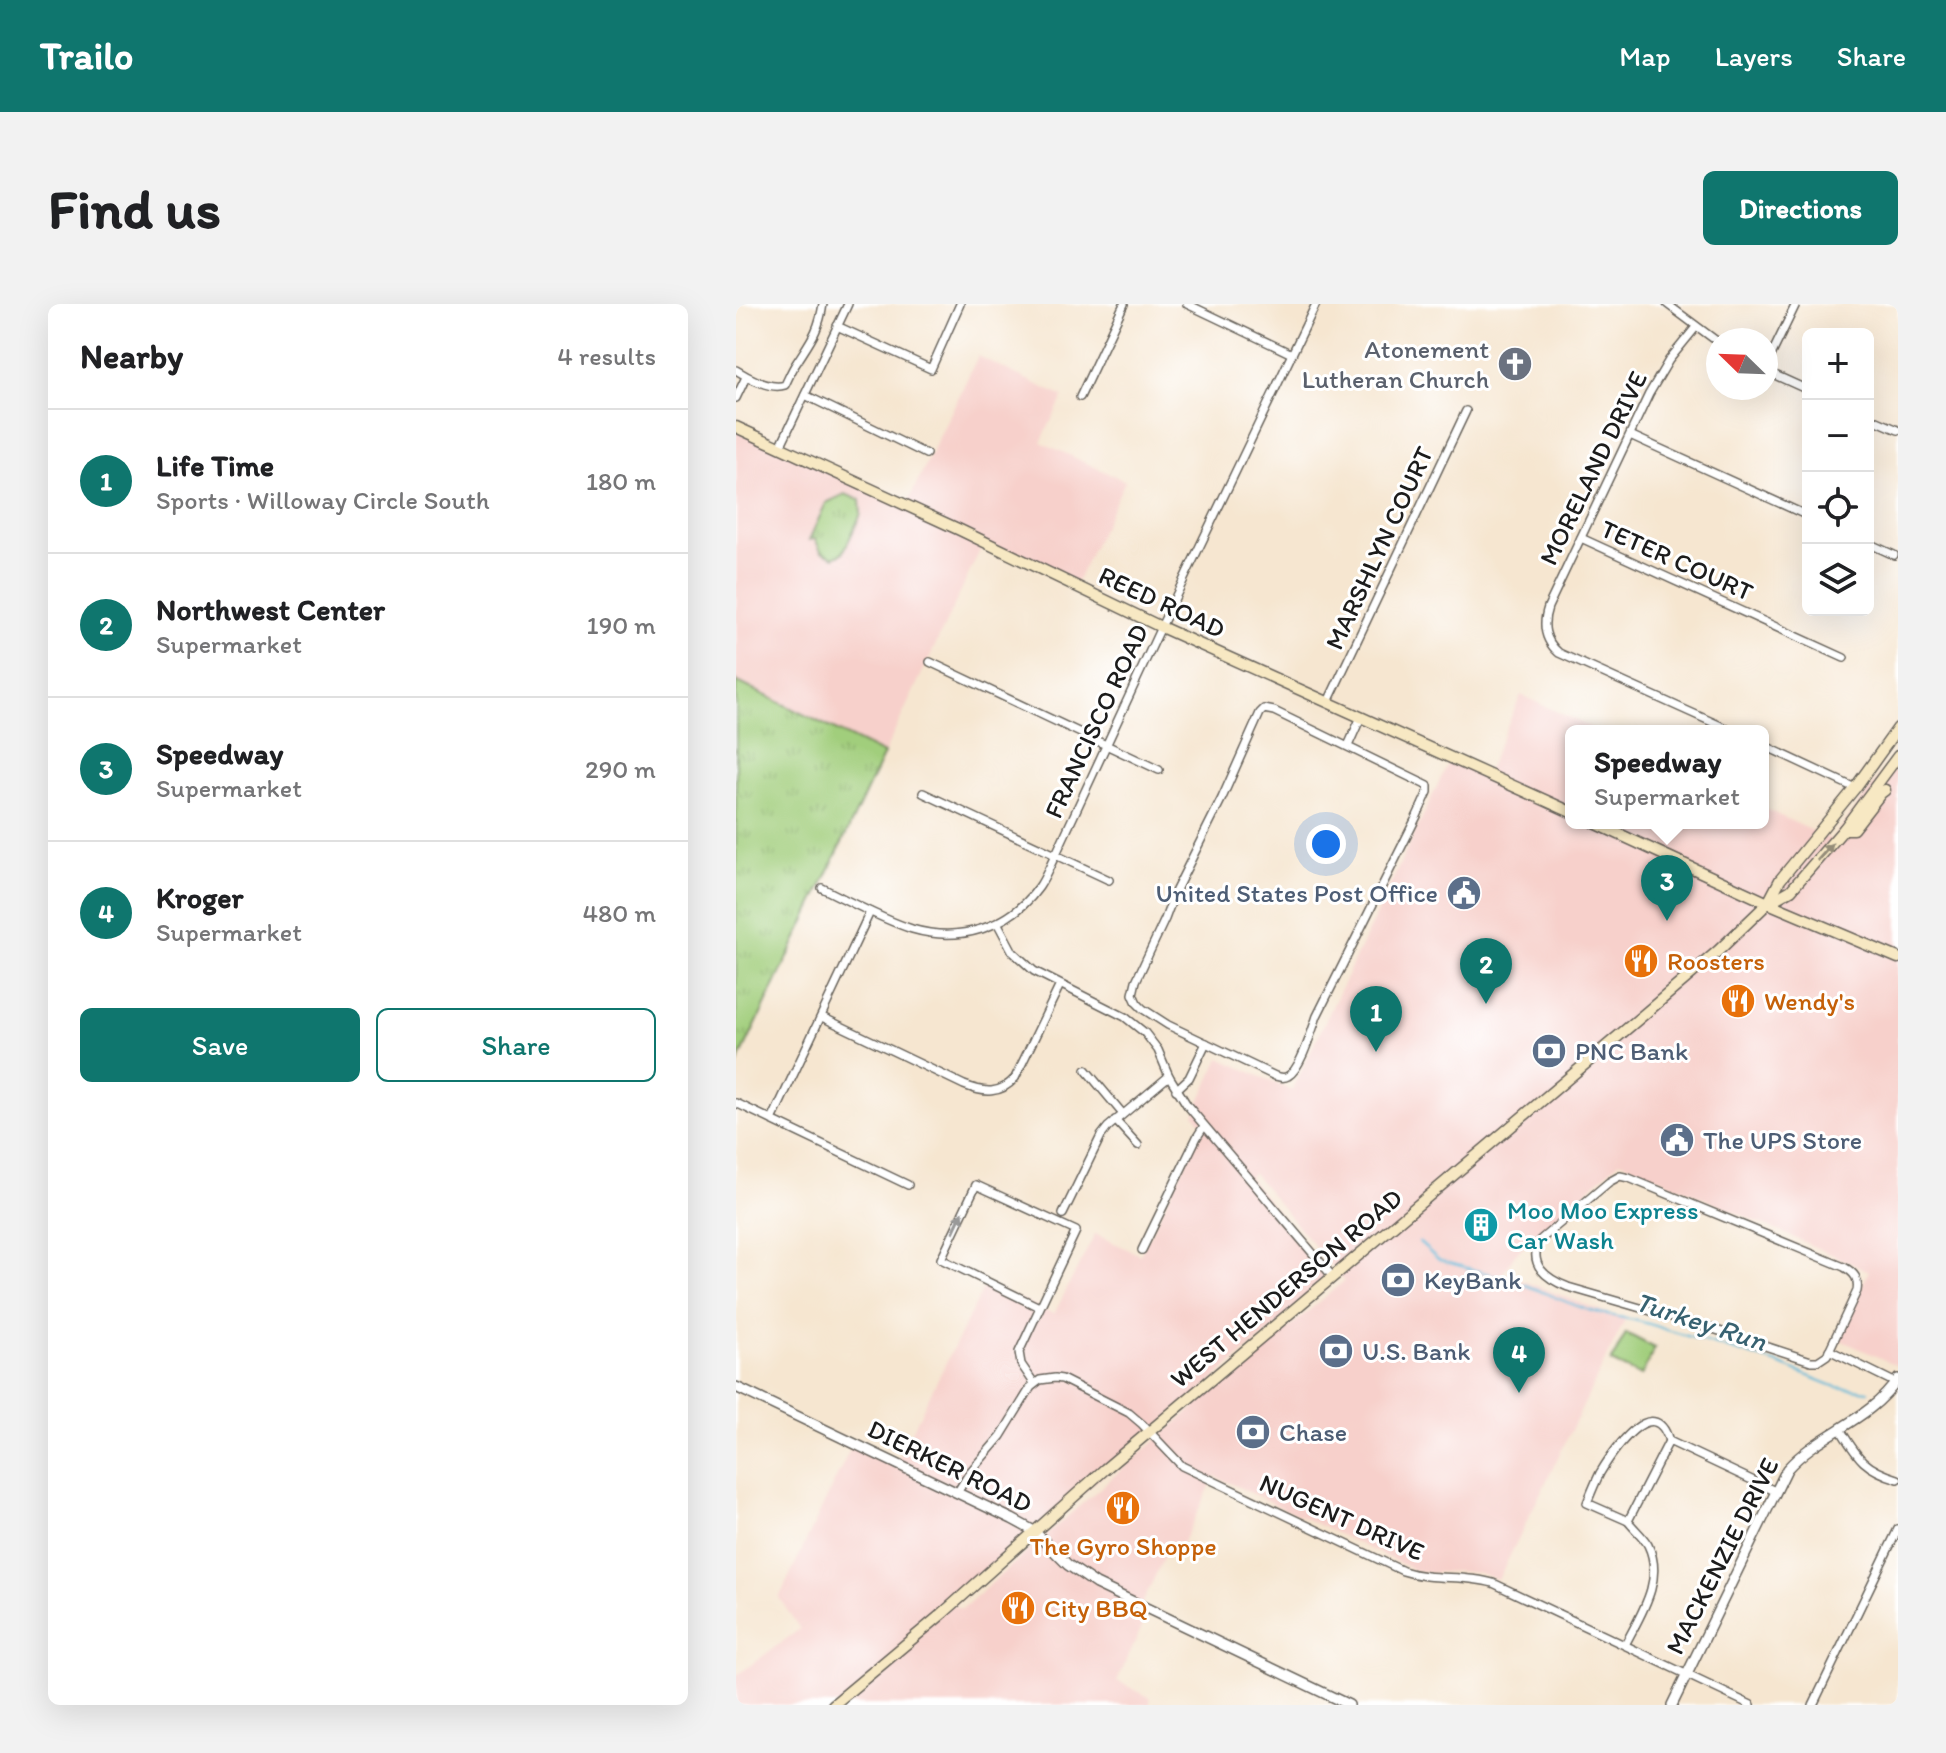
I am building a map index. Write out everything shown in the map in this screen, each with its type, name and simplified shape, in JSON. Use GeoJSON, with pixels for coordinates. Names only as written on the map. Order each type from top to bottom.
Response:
{"type":"FeatureCollection","features":[{"type":"Feature","properties":{"kind":"main road","name":"REED ROAD"},"geometry":{"type":"LineString","coordinates":[[736,427],[1161,627],[1565,809]]}},
{"type":"Feature","properties":{"kind":"main road","name":"WEST HENDERSON ROAD"},"geometry":{"type":"LineString","coordinates":[[1768,903],[1780,880],[1855,788],[1898,728]]}},
{"type":"Feature","properties":{"kind":"main road","name":"WEST HENDERSON ROAD"},"geometry":{"type":"LineString","coordinates":[[833,1705],[942,1614],[1105,1469],[1718,951],[1768,903],[1791,890],[1844,829],[1898,756]]}},
{"type":"Feature","properties":{"kind":"main road"},"geometry":{"type":"LineString","coordinates":[[1844,829],[1853,829],[1885,790]]}},
{"type":"Feature","properties":{"kind":"main road"},"geometry":{"type":"LineString","coordinates":[[1608,829],[1768,903],[1898,958]]}},
{"type":"Feature","properties":{"kind":"street"},"geometry":{"type":"LineString","coordinates":[[736,370],[776,388],[785,385],[813,338],[823,304]]}},
{"type":"Feature","properties":{"kind":"street"},"geometry":{"type":"LineString","coordinates":[[780,447],[848,304]]}},
{"type":"Feature","properties":{"kind":"street"},"geometry":{"type":"LineString","coordinates":[[837,326],[931,369],[960,304]]}},
{"type":"Feature","properties":{"kind":"street"},"geometry":{"type":"LineString","coordinates":[[1080,397],[1124,304]]}},
{"type":"Feature","properties":{"kind":"street"},"geometry":{"type":"LineString","coordinates":[[1187,304],[1292,354]]}},
{"type":"Feature","properties":{"kind":"street","name":"FRANCISCO ROAD"},"geometry":{"type":"LineString","coordinates":[[998,924],[1028,900],[1056,854],[1316,304]]}},
{"type":"Feature","properties":{"kind":"street"},"geometry":{"type":"LineString","coordinates":[[1667,304],[1706,334]]}},
{"type":"Feature","properties":{"kind":"street"},"geometry":{"type":"LineString","coordinates":[[1778,343],[1796,304]]}},
{"type":"Feature","properties":{"kind":"street","name":"MORELAND DRIVE"},"geometry":{"type":"LineString","coordinates":[[1696,327],[1658,376],[1544,621],[1546,636],[1553,648],[1566,657],[1719,725]]}},
{"type":"Feature","properties":{"kind":"street"},"geometry":{"type":"LineString","coordinates":[[1778,375],[1802,387]]}},
{"type":"Feature","properties":{"kind":"street"},"geometry":{"type":"LineString","coordinates":[[736,398],[746,377]]}},
{"type":"Feature","properties":{"kind":"street"},"geometry":{"type":"LineString","coordinates":[[805,395],[926,454]]}},
{"type":"Feature","properties":{"kind":"street","name":"MARSHLYN COURT"},"geometry":{"type":"LineString","coordinates":[[1328,702],[1466,411]]}},
{"type":"Feature","properties":{"kind":"street"},"geometry":{"type":"LineString","coordinates":[[1874,420],[1898,430]]}},
{"type":"Feature","properties":{"kind":"street"},"geometry":{"type":"LineString","coordinates":[[1630,435],[1802,513]]}},
{"type":"Feature","properties":{"kind":"street","name":"TETER COURT"},"geometry":{"type":"LineString","coordinates":[[1581,538],[1844,658]]}},
{"type":"Feature","properties":{"kind":"street"},"geometry":{"type":"LineString","coordinates":[[1870,544],[1894,555]]}},
{"type":"Feature","properties":{"kind":"street"},"geometry":{"type":"LineString","coordinates":[[930,662],[1159,770]]}},
{"type":"Feature","properties":{"kind":"street"},"geometry":{"type":"LineString","coordinates":[[1264,709],[1274,711],[1348,746],[1428,786],[1428,792],[1317,1016],[1295,1069],[1282,1078],[1154,1017],[1137,1003],[1133,994],[1195,850],[1260,713],[1264,709]]}},
{"type":"Feature","properties":{"kind":"street"},"geometry":{"type":"LineString","coordinates":[[1348,746],[1361,717]]}},
{"type":"Feature","properties":{"kind":"street"},"geometry":{"type":"LineString","coordinates":[[1769,748],[1855,788]]}},
{"type":"Feature","properties":{"kind":"street"},"geometry":{"type":"LineString","coordinates":[[923,793],[1109,880]]}},
{"type":"Feature","properties":{"kind":"street"},"geometry":{"type":"LineString","coordinates":[[822,888],[895,923],[930,933],[967,933],[998,924],[1019,960],[1034,971],[1130,1021],[1145,1033],[1158,1050],[1176,1090],[1204,1126],[1333,1277]]}},
{"type":"Feature","properties":{"kind":"street"},"geometry":{"type":"LineString","coordinates":[[772,1120],[870,912]]}},
{"type":"Feature","properties":{"kind":"street"},"geometry":{"type":"LineString","coordinates":[[822,1017],[964,1085],[991,1092],[1003,1088],[1015,1078],[1060,985]]}},
{"type":"Feature","properties":{"kind":"street"},"geometry":{"type":"LineString","coordinates":[[1176,1090],[1189,1078],[1206,1043]]}},
{"type":"Feature","properties":{"kind":"street"},"geometry":{"type":"LineString","coordinates":[[1086,1070],[1138,1145]]}},
{"type":"Feature","properties":{"kind":"street"},"geometry":{"type":"LineString","coordinates":[[1063,1214],[1101,1136],[1118,1116],[1169,1076]]}},
{"type":"Feature","properties":{"kind":"street"},"geometry":{"type":"LineString","coordinates":[[736,1103],[908,1185]]}},
{"type":"Feature","properties":{"kind":"street"},"geometry":{"type":"LineString","coordinates":[[1142,1250],[1204,1126]]}},
{"type":"Feature","properties":{"kind":"street"},"geometry":{"type":"LineString","coordinates":[[1620,1176],[1629,1178],[1853,1272],[1857,1291],[1829,1350],[1823,1359],[1811,1361],[1568,1287],[1554,1282],[1542,1272],[1535,1258],[1537,1247],[1543,1237],[1609,1182],[1620,1176]]}},
{"type":"Feature","properties":{"kind":"street"},"geometry":{"type":"LineString","coordinates":[[957,1493],[970,1472],[1001,1436],[1034,1383],[1021,1364],[1019,1352],[1076,1231],[976,1185],[941,1259],[1039,1307]]}},
{"type":"Feature","properties":{"kind":"street"},"geometry":{"type":"LineString","coordinates":[[1829,1350],[1897,1381]]}},
{"type":"Feature","properties":{"kind":"street","name":"NUGENT DRIVE"},"geometry":{"type":"LineString","coordinates":[[1034,1383],[1044,1378],[1062,1379],[1129,1413],[1175,1460],[1200,1476],[1403,1571],[1418,1576],[1469,1577],[1493,1583],[1751,1705]]}},
{"type":"Feature","properties":{"kind":"street","name":"MACKENZIE DRIVE"},"geometry":{"type":"LineString","coordinates":[[1672,1705],[1787,1469],[1798,1456],[1876,1405],[1897,1381]]}},
{"type":"Feature","properties":{"kind":"street","name":"DIERKER ROAD"},"geometry":{"type":"LineString","coordinates":[[736,1387],[1034,1531],[1068,1565],[1096,1584],[1349,1705]]}},
{"type":"Feature","properties":{"kind":"street"},"geometry":{"type":"LineString","coordinates":[[1625,1645],[1648,1599],[1654,1570],[1652,1558],[1646,1542],[1628,1521],[1587,1503],[1608,1460],[1631,1433],[1646,1422],[1655,1421],[1665,1430],[1669,1441],[1775,1491]]}},
{"type":"Feature","properties":{"kind":"street"},"geometry":{"type":"LineString","coordinates":[[1840,1429],[1867,1466],[1898,1479]]}},
{"type":"Feature","properties":{"kind":"street"},"geometry":{"type":"LineString","coordinates":[[1628,1521],[1669,1441]]}},
{"type":"Feature","properties":{"kind":"street"},"geometry":{"type":"LineString","coordinates":[[1813,1705],[1898,1529]]}},
{"type":"Feature","properties":{"kind":"shaded area"},"geometry":{"type":"Polygon","coordinates":[[[978,356],[1063,397],[1041,442],[1125,481],[1075,585],[984,542],[884,754],[736,681],[736,427],[906,506],[978,356]]]}},
{"type":"Feature","properties":{"kind":"shaded area"},"geometry":{"type":"Polygon","coordinates":[[[1521,695],[1585,725],[1565,725],[1565,829],[1769,829],[1769,811],[1832,840],[1898,752],[1898,1366],[1838,1339],[1869,1271],[1620,1161],[1515,1254],[1503,1273],[1625,1320],[1498,1580],[1480,1573],[1414,1570],[1215,1476],[1180,1548],[1170,1544],[1141,1606],[1149,1611],[1117,1681],[1151,1698],[1149,1705],[736,1705],[736,1676],[800,1629],[779,1598],[853,1443],[896,1463],[985,1284],[1054,1314],[1095,1234],[1140,1255],[1204,1126],[1194,1114],[1220,1058],[1292,1091],[1451,757],[1486,773],[1521,695]],[[1252,1172],[1249,1178],[1333,1277],[952,1605],[962,1609],[1344,1281],[1252,1172]]]}},
{"type":"Feature","properties":{"kind":"green space"},"geometry":{"type":"Polygon","coordinates":[[[845,494],[860,500],[861,514],[843,553],[834,557],[821,551],[815,539],[809,540],[826,503],[845,494]]]}},
{"type":"Feature","properties":{"kind":"green space"},"geometry":{"type":"Polygon","coordinates":[[[736,681],[884,754],[736,1067],[736,681]]]}},
{"type":"Feature","properties":{"kind":"green space"},"geometry":{"type":"Polygon","coordinates":[[[1626,1333],[1655,1348],[1641,1376],[1611,1362],[1626,1333]]]}},
{"type":"Feature","properties":{"kind":"waterway","name":"Turkey Run"},"geometry":{"type":"LineString","coordinates":[[1419,1242],[1439,1260],[1504,1278]]}},
{"type":"Feature","properties":{"kind":"waterway","name":"Turkey Run"},"geometry":{"type":"LineString","coordinates":[[1523,1284],[1586,1309],[1638,1321],[1778,1364],[1836,1387],[1869,1391]]}},
{"type":"Feature","properties":{"kind":"place","name":"Atonement Lutheran Church"},"geometry":{"type":"Point","coordinates":[1515,364]}},
{"type":"Feature","properties":{"kind":"place","name":"United States Post Office"},"geometry":{"type":"Point","coordinates":[1464,893]}},
{"type":"Feature","properties":{"kind":"place","name":"Speedway"},"geometry":{"type":"Point","coordinates":[1667,921]}},
{"type":"Feature","properties":{"kind":"place","name":"Roosters"},"geometry":{"type":"Point","coordinates":[1641,961]}},
{"type":"Feature","properties":{"kind":"place","name":"Wendy's"},"geometry":{"type":"Point","coordinates":[1738,1001]}},
{"type":"Feature","properties":{"kind":"place","name":"Northwest Center"},"geometry":{"type":"Point","coordinates":[1486,1004]}},
{"type":"Feature","properties":{"kind":"place","name":"PNC Bank"},"geometry":{"type":"Point","coordinates":[1549,1051]}},
{"type":"Feature","properties":{"kind":"place","name":"Life Time"},"geometry":{"type":"Point","coordinates":[1376,1052]}},
{"type":"Feature","properties":{"kind":"place","name":"The UPS Store"},"geometry":{"type":"Point","coordinates":[1677,1140]}},
{"type":"Feature","properties":{"kind":"place","name":"Moo Moo Express Car Wash"},"geometry":{"type":"Point","coordinates":[1481,1225]}},
{"type":"Feature","properties":{"kind":"place","name":"KeyBank"},"geometry":{"type":"Point","coordinates":[1398,1280]}},
{"type":"Feature","properties":{"kind":"place","name":"U.S. Bank"},"geometry":{"type":"Point","coordinates":[1336,1351]}},
{"type":"Feature","properties":{"kind":"place","name":"Kroger"},"geometry":{"type":"Point","coordinates":[1519,1393]}},
{"type":"Feature","properties":{"kind":"place","name":"Chase"},"geometry":{"type":"Point","coordinates":[1253,1432]}},
{"type":"Feature","properties":{"kind":"place","name":"The Gyro Shoppe"},"geometry":{"type":"Point","coordinates":[1123,1508]}},
{"type":"Feature","properties":{"kind":"place","name":"City BBQ"},"geometry":{"type":"Point","coordinates":[1018,1608]}}]}
